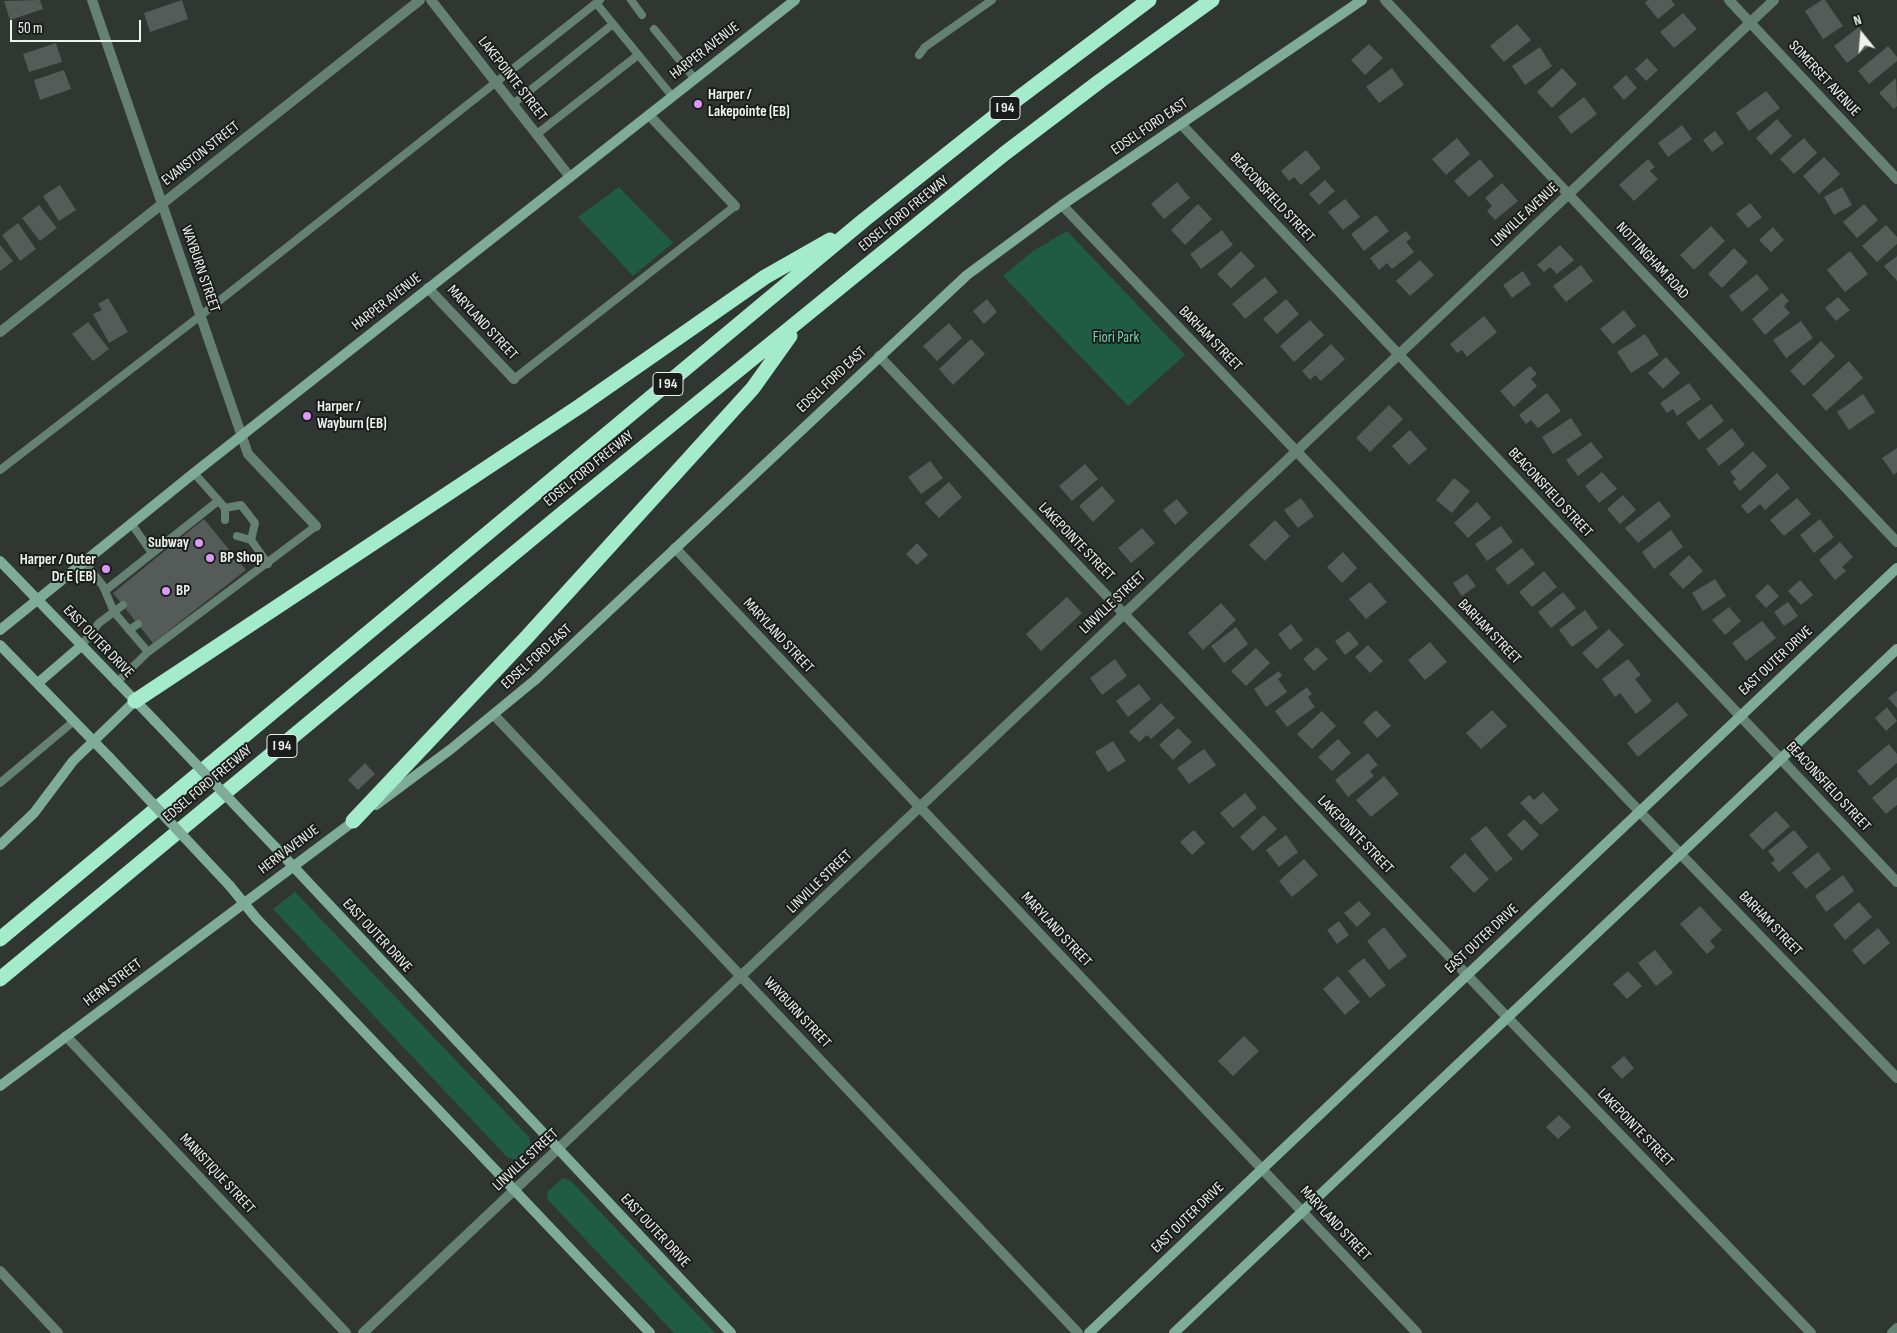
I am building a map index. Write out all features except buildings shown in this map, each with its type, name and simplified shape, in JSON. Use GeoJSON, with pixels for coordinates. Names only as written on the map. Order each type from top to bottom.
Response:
{"type":"FeatureCollection","features":[{"type":"Feature","properties":{"kind":"highway","name":"EDSEL FORD FREEWAY"},"geometry":{"type":"LineString","coordinates":[[0,939],[864,220],[1000,112],[1149,0]]}},
{"type":"Feature","properties":{"kind":"highway","name":"EDSEL FORD FREEWAY"},"geometry":{"type":"LineString","coordinates":[[0,979],[564,512],[1004,154],[1100,81],[1212,0]]}},
{"type":"Feature","properties":{"kind":"highway"},"geometry":{"type":"LineString","coordinates":[[135,701],[580,406],[765,277],[864,220]]}},
{"type":"Feature","properties":{"kind":"highway"},"geometry":{"type":"LineString","coordinates":[[353,821],[526,638],[753,388],[801,320]]}},
{"type":"Feature","properties":{"kind":"street","name":"WAYBURN STREET"},"geometry":{"type":"LineString","coordinates":[[92,0],[248,454],[316,526]]}},
{"type":"Feature","properties":{"kind":"street","name":"EVANSTON STREET"},"geometry":{"type":"LineString","coordinates":[[0,332],[420,0]]}},
{"type":"Feature","properties":{"kind":"street","name":"LAKEPOINTE STREET"},"geometry":{"type":"LineString","coordinates":[[431,0],[570,176]]}},
{"type":"Feature","properties":{"kind":"street","name":"HARPER AVENUE"},"geometry":{"type":"LineString","coordinates":[[0,630],[194,473],[795,0]]}},
{"type":"Feature","properties":{"kind":"street","name":"EDSEL FORD EAST"},"geometry":{"type":"LineString","coordinates":[[353,821],[451,749],[536,680],[967,275],[1062,205],[1362,0]]}},
{"type":"Feature","properties":{"kind":"street","name":"NOTTINGHAM ROAD"},"geometry":{"type":"LineString","coordinates":[[1385,0],[1897,542]]}},
{"type":"Feature","properties":{"kind":"street","name":"SOMERSET AVENUE"},"geometry":{"type":"LineString","coordinates":[[1729,0],[1897,179]]}},
{"type":"Feature","properties":{"kind":"street","name":"LINVILLE AVENUE"},"geometry":{"type":"LineString","coordinates":[[1296,451],[1774,0]]}},
{"type":"Feature","properties":{"kind":"street"},"geometry":{"type":"LineString","coordinates":[[649,115],[735,206]]}},
{"type":"Feature","properties":{"kind":"street","name":"BEACONSFIELD STREET"},"geometry":{"type":"LineString","coordinates":[[1182,124],[1897,882]]}},
{"type":"Feature","properties":{"kind":"street","name":"BARHAM STREET"},"geometry":{"type":"LineString","coordinates":[[1062,205],[1639,811],[1897,1078]]}},
{"type":"Feature","properties":{"kind":"street","name":"MARYLAND STREET"},"geometry":{"type":"LineString","coordinates":[[428,288],[514,378]]}},
{"type":"Feature","properties":{"kind":"street","name":"LAKEPOINTE STREET"},"geometry":{"type":"LineString","coordinates":[[879,356],[1507,1017],[1811,1333]]}},
{"type":"Feature","properties":{"kind":"street","name":"LINVILLE STREET"},"geometry":{"type":"LineString","coordinates":[[363,1333],[558,1151],[1296,451]]}},
{"type":"Feature","properties":{"kind":"street","name":"MARYLAND STREET"},"geometry":{"type":"LineString","coordinates":[[675,548],[1417,1333]]}},
{"type":"Feature","properties":{"kind":"street","name":"EAST OUTER DRIVE"},"geometry":{"type":"LineString","coordinates":[[0,561],[275,847],[558,1151],[731,1333]]}},
{"type":"Feature","properties":{"kind":"street","name":"EAST OUTER DRIVE"},"geometry":{"type":"LineString","coordinates":[[1089,1333],[1897,568]]}},
{"type":"Feature","properties":{"kind":"street"},"geometry":{"type":"LineString","coordinates":[[0,644],[109,757],[243,902],[650,1333]]}},
{"type":"Feature","properties":{"kind":"street"},"geometry":{"type":"LineString","coordinates":[[38,683],[81,646]]}},
{"type":"Feature","properties":{"kind":"street"},"geometry":{"type":"LineString","coordinates":[[1174,1333],[1897,650]]}},
{"type":"Feature","properties":{"kind":"street"},"geometry":{"type":"LineString","coordinates":[[0,845],[34,812],[70,764],[135,701]]}},
{"type":"Feature","properties":{"kind":"street","name":"WAYBURN STREET"},"geometry":{"type":"LineString","coordinates":[[494,714],[1078,1333]]}},
{"type":"Feature","properties":{"kind":"street","name":"HERN AVENUE"},"geometry":{"type":"LineString","coordinates":[[243,902],[353,821]]}},
{"type":"Feature","properties":{"kind":"street","name":"HERN STREET"},"geometry":{"type":"LineString","coordinates":[[0,1086],[243,902]]}},
{"type":"Feature","properties":{"kind":"street","name":"MANISTIQUE STREET"},"geometry":{"type":"LineString","coordinates":[[66,1036],[346,1333]]}},
{"type":"Feature","properties":{"kind":"street"},"geometry":{"type":"LineString","coordinates":[[0,1271],[58,1333]]}},
{"type":"Feature","properties":{"kind":"street"},"geometry":{"type":"LineString","coordinates":[[1892,1333],[1897,1328]]}},
{"type":"Feature","properties":{"kind":"lane"},"geometry":{"type":"LineString","coordinates":[[631,0],[642,14]]}},
{"type":"Feature","properties":{"kind":"lane"},"geometry":{"type":"LineString","coordinates":[[919,55],[925,47],[992,0]]}},
{"type":"Feature","properties":{"kind":"lane"},"geometry":{"type":"LineString","coordinates":[[0,470],[200,316],[598,1],[613,24],[672,96]]}},
{"type":"Feature","properties":{"kind":"lane"},"geometry":{"type":"LineString","coordinates":[[513,104],[613,24]]}},
{"type":"Feature","properties":{"kind":"lane"},"geometry":{"type":"LineString","coordinates":[[654,29],[695,79]]}},
{"type":"Feature","properties":{"kind":"lane"},"geometry":{"type":"LineString","coordinates":[[537,134],[638,55]]}},
{"type":"Feature","properties":{"kind":"lane"},"geometry":{"type":"LineString","coordinates":[[514,378],[735,206]]}},
{"type":"Feature","properties":{"kind":"lane"},"geometry":{"type":"LineString","coordinates":[[194,473],[225,508],[224,520]]}},
{"type":"Feature","properties":{"kind":"lane"},"geometry":{"type":"LineString","coordinates":[[106,590],[152,553],[166,546],[218,500]]}},
{"type":"Feature","properties":{"kind":"lane"},"geometry":{"type":"LineString","coordinates":[[225,508],[241,505],[255,523],[251,540]]}},
{"type":"Feature","properties":{"kind":"lane"},"geometry":{"type":"LineString","coordinates":[[131,523],[152,553]]}},
{"type":"Feature","properties":{"kind":"lane"},"geometry":{"type":"LineString","coordinates":[[116,683],[148,652],[210,602],[268,564],[316,526]]}},
{"type":"Feature","properties":{"kind":"lane"},"geometry":{"type":"LineString","coordinates":[[237,536],[251,540],[268,564]]}},
{"type":"Feature","properties":{"kind":"lane"},"geometry":{"type":"LineString","coordinates":[[84,562],[106,590],[114,612],[148,652]]}},
{"type":"Feature","properties":{"kind":"lane"},"geometry":{"type":"LineString","coordinates":[[81,646],[99,623],[123,605]]}},
{"type":"Feature","properties":{"kind":"lane"},"geometry":{"type":"LineString","coordinates":[[129,630],[138,624]]}},
{"type":"Feature","properties":{"kind":"lane"},"geometry":{"type":"LineString","coordinates":[[0,783],[74,722]]}},
{"type":"Feature","properties":{"kind":"green space"},"geometry":{"type":"Polygon","coordinates":[[[619,187],[673,243],[633,276],[578,217],[619,187]]]}},
{"type":"Feature","properties":{"kind":"green space","name":"Fiori Park"},"geometry":{"type":"Polygon","coordinates":[[[1067,231],[1185,355],[1128,406],[1003,276],[1033,251],[1067,231]]]}},
{"type":"Feature","properties":{"kind":"green space"},"geometry":{"type":"Polygon","coordinates":[[[295,892],[529,1137],[531,1146],[526,1155],[516,1160],[507,1157],[273,909],[295,892]]]}},
{"type":"Feature","properties":{"kind":"green space"},"geometry":{"type":"Polygon","coordinates":[[[563,1178],[571,1181],[715,1333],[674,1333],[548,1200],[547,1192],[563,1178]]]}},
{"type":"Feature","properties":{"kind":"place","name":"Harper / Lakepointe (EB)"},"geometry":{"type":"Point","coordinates":[698,104]}},
{"type":"Feature","properties":{"kind":"place","name":"Harper / Wayburn (EB)"},"geometry":{"type":"Point","coordinates":[307,416]}},
{"type":"Feature","properties":{"kind":"place","name":"Subway"},"geometry":{"type":"Point","coordinates":[199,543]}},
{"type":"Feature","properties":{"kind":"place","name":"BP Shop"},"geometry":{"type":"Point","coordinates":[210,558]}},
{"type":"Feature","properties":{"kind":"place","name":"Harper / Outer Dr E (EB)"},"geometry":{"type":"Point","coordinates":[106,569]}},
{"type":"Feature","properties":{"kind":"place","name":"BP"},"geometry":{"type":"Point","coordinates":[166,591]}}]}
